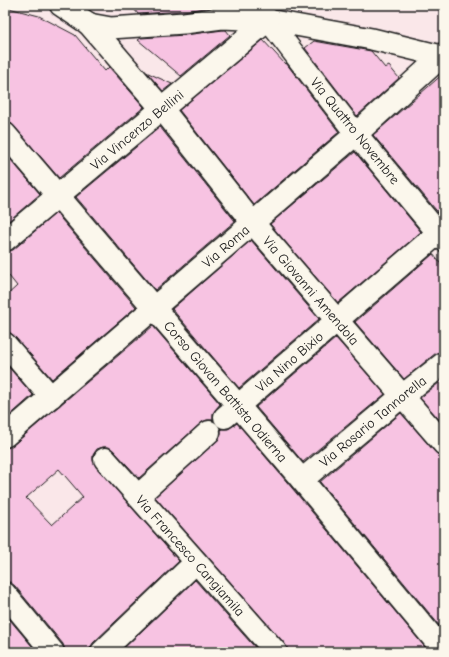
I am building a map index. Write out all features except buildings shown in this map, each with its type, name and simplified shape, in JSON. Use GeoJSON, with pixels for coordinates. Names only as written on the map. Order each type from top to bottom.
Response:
{"type":"FeatureCollection","features":[{"type":"Feature","properties":{"kind":"street","name":"Via Giovanni Amendola"},"geometry":{"type":"LineString","coordinates":[[61,5],[89,24],[162,110],[252,222],[444,444]]}},
{"type":"Feature","properties":{"kind":"street"},"geometry":{"type":"LineString","coordinates":[[89,24],[111,28],[184,23],[262,13],[443,55]]}},
{"type":"Feature","properties":{"kind":"street","name":"Via Vincenzo Bellini"},"geometry":{"type":"LineString","coordinates":[[5,240],[162,110],[262,13]]}},
{"type":"Feature","properties":{"kind":"street","name":"Via Quattro Novembre"},"geometry":{"type":"LineString","coordinates":[[262,13],[356,134],[442,234]]}},
{"type":"Feature","properties":{"kind":"street","name":"Via Roma"},"geometry":{"type":"LineString","coordinates":[[5,436],[356,134],[443,55]]}},
{"type":"Feature","properties":{"kind":"street","name":"Corso Giovan Battista Odierna"},"geometry":{"type":"LineString","coordinates":[[5,134],[154,308],[231,411],[302,480],[444,651]]}},
{"type":"Feature","properties":{"kind":"street","name":"Via Nino Bixio"},"geometry":{"type":"LineString","coordinates":[[231,411],[442,234]]}},
{"type":"Feature","properties":{"kind":"street"},"geometry":{"type":"LineString","coordinates":[[5,344],[51,397]]}},
{"type":"Feature","properties":{"kind":"street","name":"Via Rosario Tannorella"},"geometry":{"type":"LineString","coordinates":[[302,480],[402,396],[444,363]]}},
{"type":"Feature","properties":{"kind":"street"},"geometry":{"type":"LineString","coordinates":[[138,496],[209,432]]}},
{"type":"Feature","properties":{"kind":"street","name":"Via Francesco Cangiamila"},"geometry":{"type":"LineString","coordinates":[[105,459],[276,652]]}},
{"type":"Feature","properties":{"kind":"street"},"geometry":{"type":"LineString","coordinates":[[102,652],[196,562]]}},
{"type":"Feature","properties":{"kind":"street"},"geometry":{"type":"LineString","coordinates":[[5,594],[53,652]]}}]}
